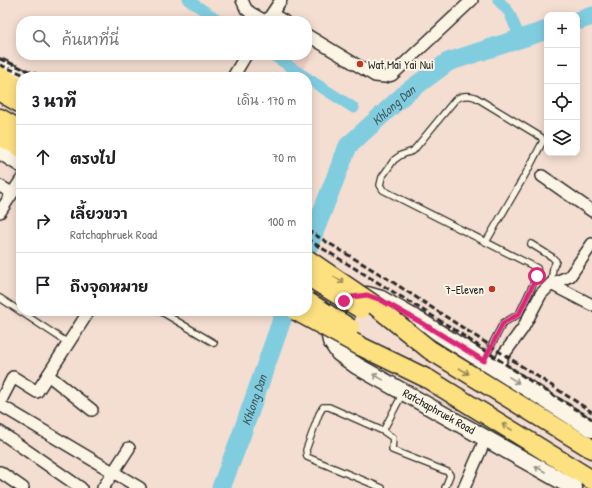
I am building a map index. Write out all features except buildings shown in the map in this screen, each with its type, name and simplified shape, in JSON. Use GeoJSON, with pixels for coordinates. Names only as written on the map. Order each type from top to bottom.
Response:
{"type":"FeatureCollection","features":[{"type":"Feature","properties":{"kind":"main road"},"geometry":{"type":"LineString","coordinates":[[0,67],[16,75]]}},
{"type":"Feature","properties":{"kind":"main road"},"geometry":{"type":"LineString","coordinates":[[0,76],[16,85]]}},
{"type":"Feature","properties":{"kind":"main road"},"geometry":{"type":"LineString","coordinates":[[0,92],[16,101]]}},
{"type":"Feature","properties":{"kind":"main road"},"geometry":{"type":"LineString","coordinates":[[0,118],[16,127]]}},
{"type":"Feature","properties":{"kind":"main road"},"geometry":{"type":"LineString","coordinates":[[0,136],[16,145]]}},
{"type":"Feature","properties":{"kind":"main road"},"geometry":{"type":"LineString","coordinates":[[0,151],[16,161]]}},
{"type":"Feature","properties":{"kind":"main road"},"geometry":{"type":"LineString","coordinates":[[312,262],[373,304],[430,350]]}},
{"type":"Feature","properties":{"kind":"main road"},"geometry":{"type":"LineString","coordinates":[[312,279],[592,449]]}},
{"type":"Feature","properties":{"kind":"main road","name":"Ratchaphruek Road"},"geometry":{"type":"LineString","coordinates":[[574,488],[358,366],[339,352],[331,342],[329,332],[331,320],[336,310],[344,301],[352,297],[367,295],[381,300],[422,323],[592,429]]}},
{"type":"Feature","properties":{"kind":"main road","name":"Ratchaphruek Road"},"geometry":{"type":"LineString","coordinates":[[312,304],[428,379],[592,480]]}},
{"type":"Feature","properties":{"kind":"main road"},"geometry":{"type":"LineString","coordinates":[[305,316],[360,346],[428,379]]}},
{"type":"Feature","properties":{"kind":"street"},"geometry":{"type":"LineString","coordinates":[[242,0],[246,9],[251,13],[260,16]]}},
{"type":"Feature","properties":{"kind":"street"},"geometry":{"type":"LineString","coordinates":[[270,16],[281,0]]}},
{"type":"Feature","properties":{"kind":"street"},"geometry":{"type":"LineString","coordinates":[[312,38],[375,76],[385,77],[392,75],[472,0]]}},
{"type":"Feature","properties":{"kind":"street"},"geometry":{"type":"LineString","coordinates":[[236,72],[243,60]]}},
{"type":"Feature","properties":{"kind":"street"},"geometry":{"type":"LineString","coordinates":[[542,176],[592,211]]}},
{"type":"Feature","properties":{"kind":"street"},"geometry":{"type":"LineString","coordinates":[[0,186],[12,193]]}},
{"type":"Feature","properties":{"kind":"street"},"geometry":{"type":"LineString","coordinates":[[0,212],[16,187]]}},
{"type":"Feature","properties":{"kind":"street"},"geometry":{"type":"LineString","coordinates":[[490,365],[504,354],[523,328],[540,294],[551,284],[570,276],[592,244]]}},
{"type":"Feature","properties":{"kind":"street"},"geometry":{"type":"LineString","coordinates":[[551,284],[592,305]]}},
{"type":"Feature","properties":{"kind":"street"},"geometry":{"type":"LineString","coordinates":[[0,402],[13,377],[37,392],[86,316]]}},
{"type":"Feature","properties":{"kind":"street"},"geometry":{"type":"LineString","coordinates":[[48,375],[92,410]]}},
{"type":"Feature","properties":{"kind":"street"},"geometry":{"type":"LineString","coordinates":[[0,405],[140,488]]}},
{"type":"Feature","properties":{"kind":"street"},"geometry":{"type":"LineString","coordinates":[[0,432],[81,488]]}},
{"type":"Feature","properties":{"kind":"street"},"geometry":{"type":"LineString","coordinates":[[464,488],[486,438]]}},
{"type":"Feature","properties":{"kind":"street"},"geometry":{"type":"LineString","coordinates":[[103,488],[129,448]]}},
{"type":"Feature","properties":{"kind":"street"},"geometry":{"type":"LineString","coordinates":[[0,472],[22,488]]}},
{"type":"Feature","properties":{"kind":"lane"},"geometry":{"type":"LineString","coordinates":[[486,242],[543,141],[541,137],[475,97],[462,96],[454,100],[413,151],[401,155],[394,160],[382,177],[380,185],[383,190],[486,242],[534,266],[538,272],[519,314],[503,323],[490,365]]}},
{"type":"Feature","properties":{"kind":"lane"},"geometry":{"type":"LineString","coordinates":[[531,244],[556,261],[553,268],[551,284]]}},
{"type":"Feature","properties":{"kind":"lane"},"geometry":{"type":"LineString","coordinates":[[0,298],[16,309]]}},
{"type":"Feature","properties":{"kind":"lane"},"geometry":{"type":"LineString","coordinates":[[27,316],[68,343]]}},
{"type":"Feature","properties":{"kind":"lane"},"geometry":{"type":"LineString","coordinates":[[168,316],[214,343]]}},
{"type":"Feature","properties":{"kind":"lane"},"geometry":{"type":"LineString","coordinates":[[383,431],[404,391]]}},
{"type":"Feature","properties":{"kind":"lane"},"geometry":{"type":"LineString","coordinates":[[382,488],[310,460],[307,457],[306,452],[319,414],[324,406],[383,431],[393,438],[392,450],[448,473],[449,478],[445,488]]}},
{"type":"Feature","properties":{"kind":"shaded area"},"geometry":{"type":"Polygon","coordinates":[[[281,60],[309,60],[301,72],[281,60]]]}},
{"type":"Feature","properties":{"kind":"waterway"},"geometry":{"type":"LineString","coordinates":[[188,0],[212,16]]}},
{"type":"Feature","properties":{"kind":"waterway"},"geometry":{"type":"LineString","coordinates":[[498,0],[509,12],[520,38]]}},
{"type":"Feature","properties":{"kind":"waterway","name":"Khlong Dan"},"geometry":{"type":"LineString","coordinates":[[580,20],[592,16]]}},
{"type":"Feature","properties":{"kind":"waterway","name":"Khlong Dan"},"geometry":{"type":"LineString","coordinates":[[312,237],[348,146],[406,93],[448,62],[544,31]]}},
{"type":"Feature","properties":{"kind":"waterway"},"geometry":{"type":"LineString","coordinates":[[280,60],[298,72]]}},
{"type":"Feature","properties":{"kind":"waterway"},"geometry":{"type":"LineString","coordinates":[[312,81],[354,108]]}},
{"type":"Feature","properties":{"kind":"waterway","name":"Khlong Dan"},"geometry":{"type":"LineString","coordinates":[[221,488],[283,316]]}},
{"type":"Feature","properties":{"kind":"railway"},"geometry":{"type":"LineString","coordinates":[[0,59],[31,72]]}},
{"type":"Feature","properties":{"kind":"railway"},"geometry":{"type":"LineString","coordinates":[[0,65],[18,72]]}},
{"type":"Feature","properties":{"kind":"railway"},"geometry":{"type":"LineString","coordinates":[[312,233],[388,279],[592,412]]}},
{"type":"Feature","properties":{"kind":"railway"},"geometry":{"type":"LineString","coordinates":[[312,242],[452,328],[535,384],[592,419]]}},
{"type":"Feature","properties":{"kind":"place","name":"Wat Mai Yai Nui"},"geometry":{"type":"Point","coordinates":[360,64]}},
{"type":"Feature","properties":{"kind":"place","name":"7-Eleven"},"geometry":{"type":"Point","coordinates":[492,289]}},
{"type":"Feature","properties":{"kind":"route"},"geometry":{"type":"LineString","coordinates":[[344,301],[352,297],[367,295],[381,300],[484,361],[503,323],[519,314],[537,276]]}}]}
